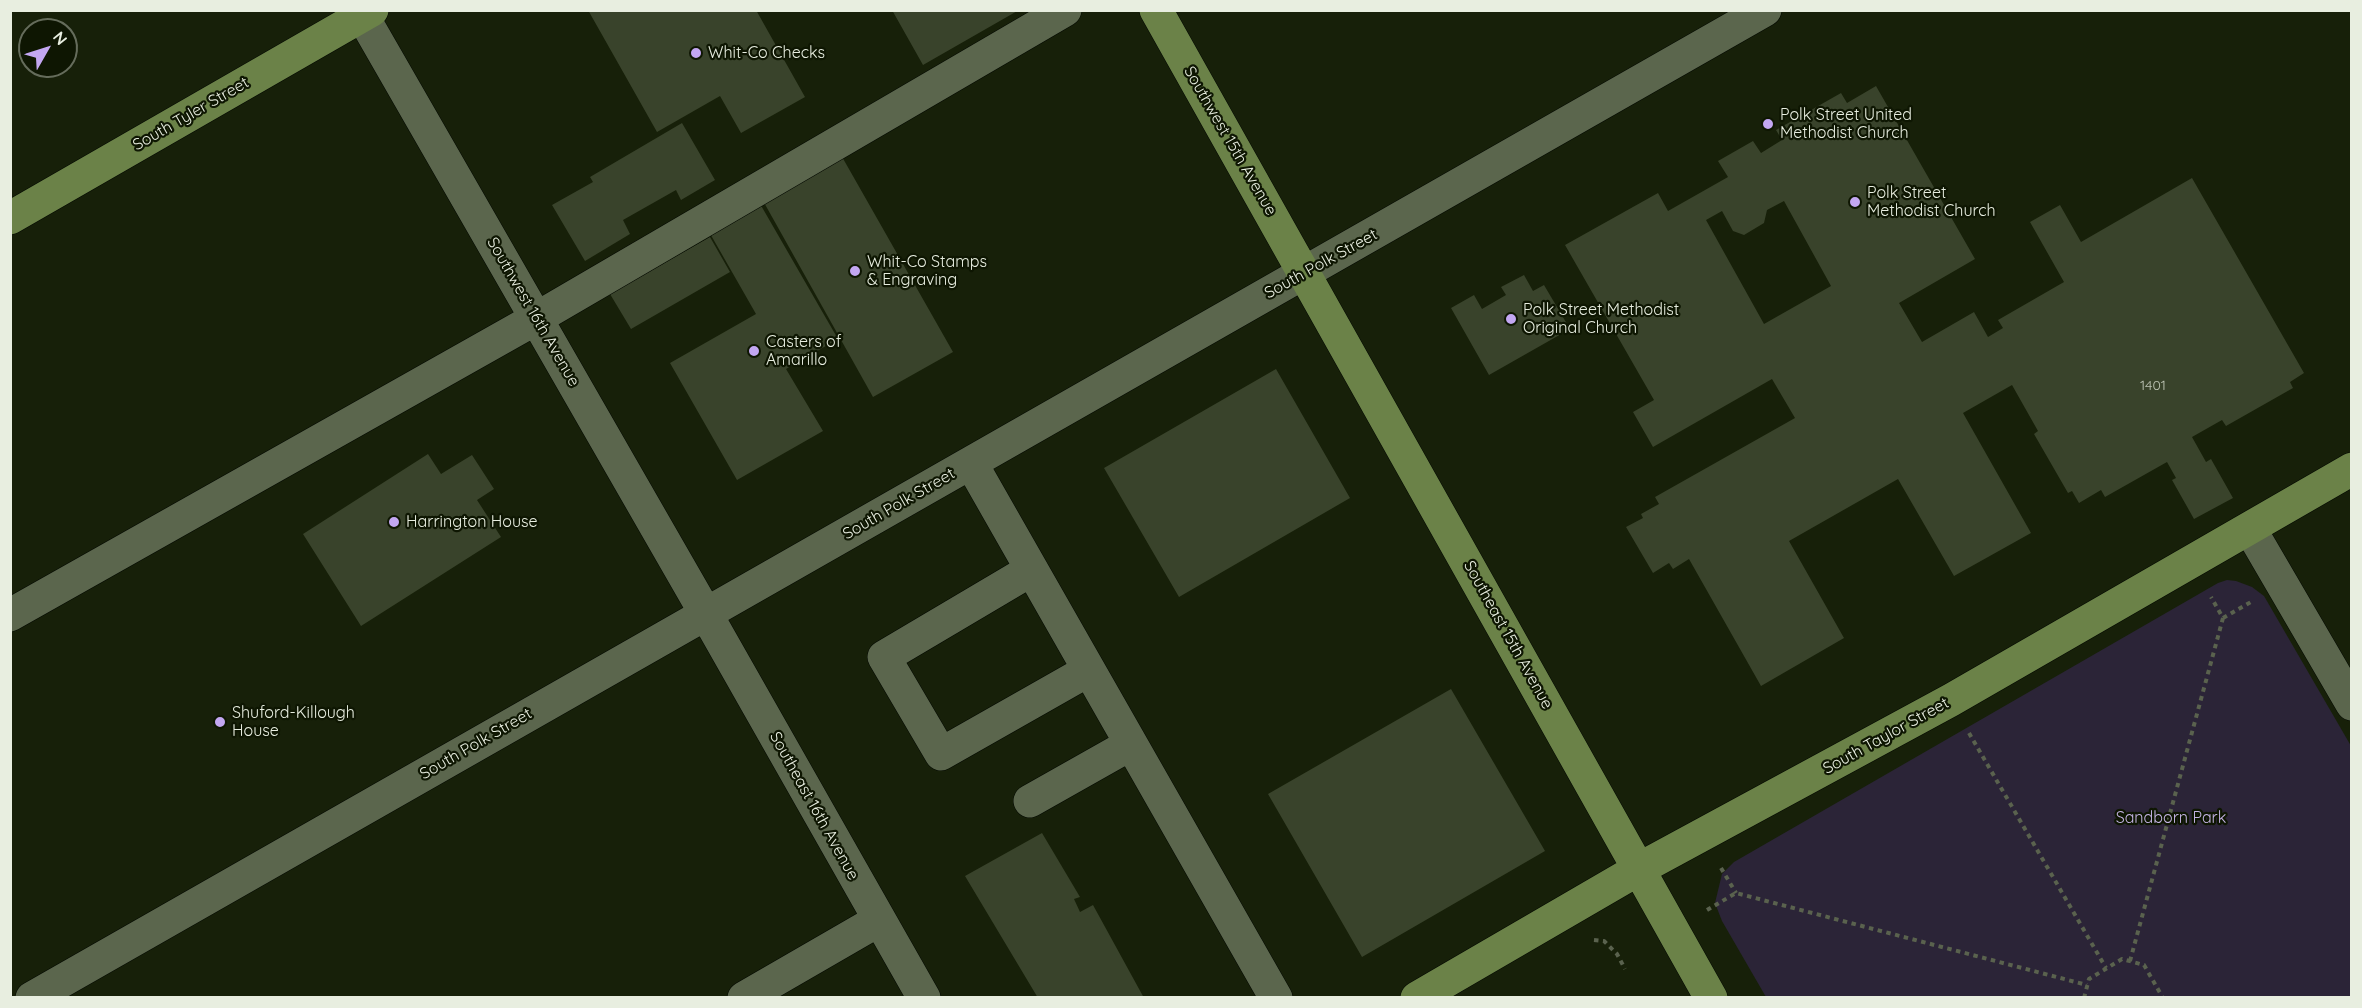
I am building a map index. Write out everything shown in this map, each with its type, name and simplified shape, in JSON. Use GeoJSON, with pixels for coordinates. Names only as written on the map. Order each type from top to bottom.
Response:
{"type":"FeatureCollection","features":[{"type":"Feature","properties":{"kind":"main road","name":"Southwest 15th Avenue"},"geometry":{"type":"LineString","coordinates":[[1156,10],[1305,272]]}},
{"type":"Feature","properties":{"kind":"main road","name":"South Tyler Street"},"geometry":{"type":"LineString","coordinates":[[10,218],[364,12]]}},
{"type":"Feature","properties":{"kind":"main road","name":"Southeast 15th Avenue"},"geometry":{"type":"LineString","coordinates":[[1305,272],[1711,998]]}},
{"type":"Feature","properties":{"kind":"main road","name":"South Taylor Street"},"geometry":{"type":"LineString","coordinates":[[1417,998],[1639,869],[1951,700],[2352,469]]}},
{"type":"Feature","properties":{"kind":"street"},"geometry":{"type":"LineString","coordinates":[[10,615],[537,318],[1065,10]]}},
{"type":"Feature","properties":{"kind":"street","name":"South Polk Street"},"geometry":{"type":"LineString","coordinates":[[32,998],[1765,10]]}},
{"type":"Feature","properties":{"kind":"street","name":"Southwest 16th Avenue"},"geometry":{"type":"LineString","coordinates":[[364,12],[706,614]]}},
{"type":"Feature","properties":{"kind":"street"},"geometry":{"type":"LineString","coordinates":[[971,463],[1275,998]]}},
{"type":"Feature","properties":{"kind":"street"},"geometry":{"type":"LineString","coordinates":[[2250,528],[2352,704]]}},
{"type":"Feature","properties":{"kind":"street"},"geometry":{"type":"LineString","coordinates":[[1031,570],[884,657],[941,754],[1089,670]]}},
{"type":"Feature","properties":{"kind":"street","name":"Southeast 16th Avenue"},"geometry":{"type":"LineString","coordinates":[[706,614],[924,998]]}},
{"type":"Feature","properties":{"kind":"street"},"geometry":{"type":"LineString","coordinates":[[1030,801],[1131,744]]}},
{"type":"Feature","properties":{"kind":"street"},"geometry":{"type":"LineString","coordinates":[[744,998],[879,920]]}},
{"type":"Feature","properties":{"kind":"path"},"geometry":{"type":"LineString","coordinates":[[2211,597],[2223,618]]}},
{"type":"Feature","properties":{"kind":"path"},"geometry":{"type":"LineString","coordinates":[[2130,961],[2223,618],[2252,601]]}},
{"type":"Feature","properties":{"kind":"path"},"geometry":{"type":"LineString","coordinates":[[1963,723],[2106,968]]}},
{"type":"Feature","properties":{"kind":"path"},"geometry":{"type":"LineString","coordinates":[[1719,863],[1736,893]]}},
{"type":"Feature","properties":{"kind":"path"},"geometry":{"type":"LineString","coordinates":[[1707,910],[1736,893],[2087,985]]}},
{"type":"Feature","properties":{"kind":"path"},"geometry":{"type":"LineString","coordinates":[[1584,940],[1604,941],[1617,954],[1625,969]]}},
{"type":"Feature","properties":{"kind":"path"},"geometry":{"type":"LineString","coordinates":[[2084,998],[2089,978],[2122,958],[2144,965],[2163,998]]}},
{"type":"Feature","properties":{"kind":"green space","name":"Sandborn Park"},"geometry":{"type":"Polygon","coordinates":[[[2227,580],[2252,587],[2264,596],[2351,746],[2351,997],[1766,997],[1722,921],[1715,903],[1722,874],[1734,862],[2218,583],[2227,580]]]}},
{"type":"Feature","properties":{"kind":"building","name":"Whit-Co Checks"},"geometry":{"type":"Polygon","coordinates":[[[588,10],[756,10],[805,97],[741,133],[720,96],[657,132],[588,10]]]}},
{"type":"Feature","properties":{"kind":"building"},"geometry":{"type":"Polygon","coordinates":[[[892,10],[1019,10],[923,65],[892,10]]]}},
{"type":"Feature","properties":{"kind":"building"},"geometry":{"type":"Polygon","coordinates":[[[1876,86],[1975,259],[1899,303],[1922,342],[1974,312],[1988,337],[2003,328],[1998,320],[2064,282],[2030,222],[2060,205],[2081,242],[2192,178],[2304,373],[2290,382],[2293,388],[2226,426],[2222,420],[2192,437],[2206,462],[2211,459],[2233,498],[2194,519],[2172,480],[2176,478],[2167,462],[2105,497],[2101,490],[2079,503],[2072,491],[2068,493],[2034,434],[2038,431],[2012,385],[1963,413],[2031,533],[1954,576],[1898,479],[1789,541],[1844,638],[1761,686],[1689,559],[1673,569],[1669,563],[1653,573],[1626,527],[1643,518],[1641,514],[1659,504],[1655,497],[1795,418],[1772,379],[1653,447],[1633,412],[1654,400],[1565,245],[1658,193],[1668,211],[1728,177],[1718,161],[1753,141],[1761,153],[1782,140],[1776,130],[1841,93],[1847,103],[1876,86]],[[1784,201],[1767,210],[1764,223],[1744,235],[1733,231],[1722,211],[1706,220],[1764,324],[1831,286],[1784,201]]]}},
{"type":"Feature","properties":{"kind":"building"},"geometry":{"type":"Polygon","coordinates":[[[682,123],[715,180],[681,200],[676,190],[623,220],[630,234],[585,261],[552,205],[593,182],[590,177],[682,123]]]}},
{"type":"Feature","properties":{"kind":"building","name":"Whit-Co Stamps & Engraving"},"geometry":{"type":"Polygon","coordinates":[[[841,155],[953,352],[873,397],[762,199],[841,155]]]}},
{"type":"Feature","properties":{"kind":"building","name":"Casters of Amarillo"},"geometry":{"type":"Polygon","coordinates":[[[759,202],[838,339],[786,369],[823,431],[737,480],[670,363],[756,314],[708,230],[759,202]]]}},
{"type":"Feature","properties":{"kind":"building"},"geometry":{"type":"Polygon","coordinates":[[[710,237],[730,272],[631,329],[610,294],[710,237]]]}},
{"type":"Feature","properties":{"kind":"building","name":"Polk Street Methodist Original Church"},"geometry":{"type":"Polygon","coordinates":[[[1524,275],[1533,291],[1544,285],[1570,329],[1489,375],[1451,308],[1474,295],[1482,309],[1506,295],[1501,287],[1524,275]]]}},
{"type":"Feature","properties":{"kind":"building"},"geometry":{"type":"Polygon","coordinates":[[[1276,369],[1350,498],[1179,597],[1104,468],[1276,369]]]}},
{"type":"Feature","properties":{"kind":"building"},"geometry":{"type":"Polygon","coordinates":[[[428,454],[441,474],[472,455],[494,489],[477,500],[501,537],[361,626],[303,534],[428,454]]]}},
{"type":"Feature","properties":{"kind":"building"},"geometry":{"type":"Polygon","coordinates":[[[1451,689],[1545,851],[1362,957],[1268,794],[1451,689]]]}},
{"type":"Feature","properties":{"kind":"building"},"geometry":{"type":"Polygon","coordinates":[[[1042,833],[1080,897],[1074,899],[1080,912],[1093,905],[1144,998],[1038,998],[965,876],[1042,833]]]}},
{"type":"Feature","properties":{"kind":"place","name":"Whit-Co Checks"},"geometry":{"type":"Point","coordinates":[696,53]}},
{"type":"Feature","properties":{"kind":"place","name":"Polk Street United Methodist Church"},"geometry":{"type":"Point","coordinates":[1768,124]}},
{"type":"Feature","properties":{"kind":"place","name":"Polk Street Methodist Church"},"geometry":{"type":"Point","coordinates":[1855,202]}},
{"type":"Feature","properties":{"kind":"place","name":"Whit-Co Stamps & Engraving"},"geometry":{"type":"Point","coordinates":[855,271]}},
{"type":"Feature","properties":{"kind":"place","name":"Polk Street Methodist Original Church"},"geometry":{"type":"Point","coordinates":[1511,319]}},
{"type":"Feature","properties":{"kind":"place","name":"Casters of Amarillo"},"geometry":{"type":"Point","coordinates":[754,351]}},
{"type":"Feature","properties":{"kind":"place","name":"Harrington House"},"geometry":{"type":"Point","coordinates":[394,522]}},
{"type":"Feature","properties":{"kind":"place","name":"Shuford-Killough House"},"geometry":{"type":"Point","coordinates":[220,722]}}]}
